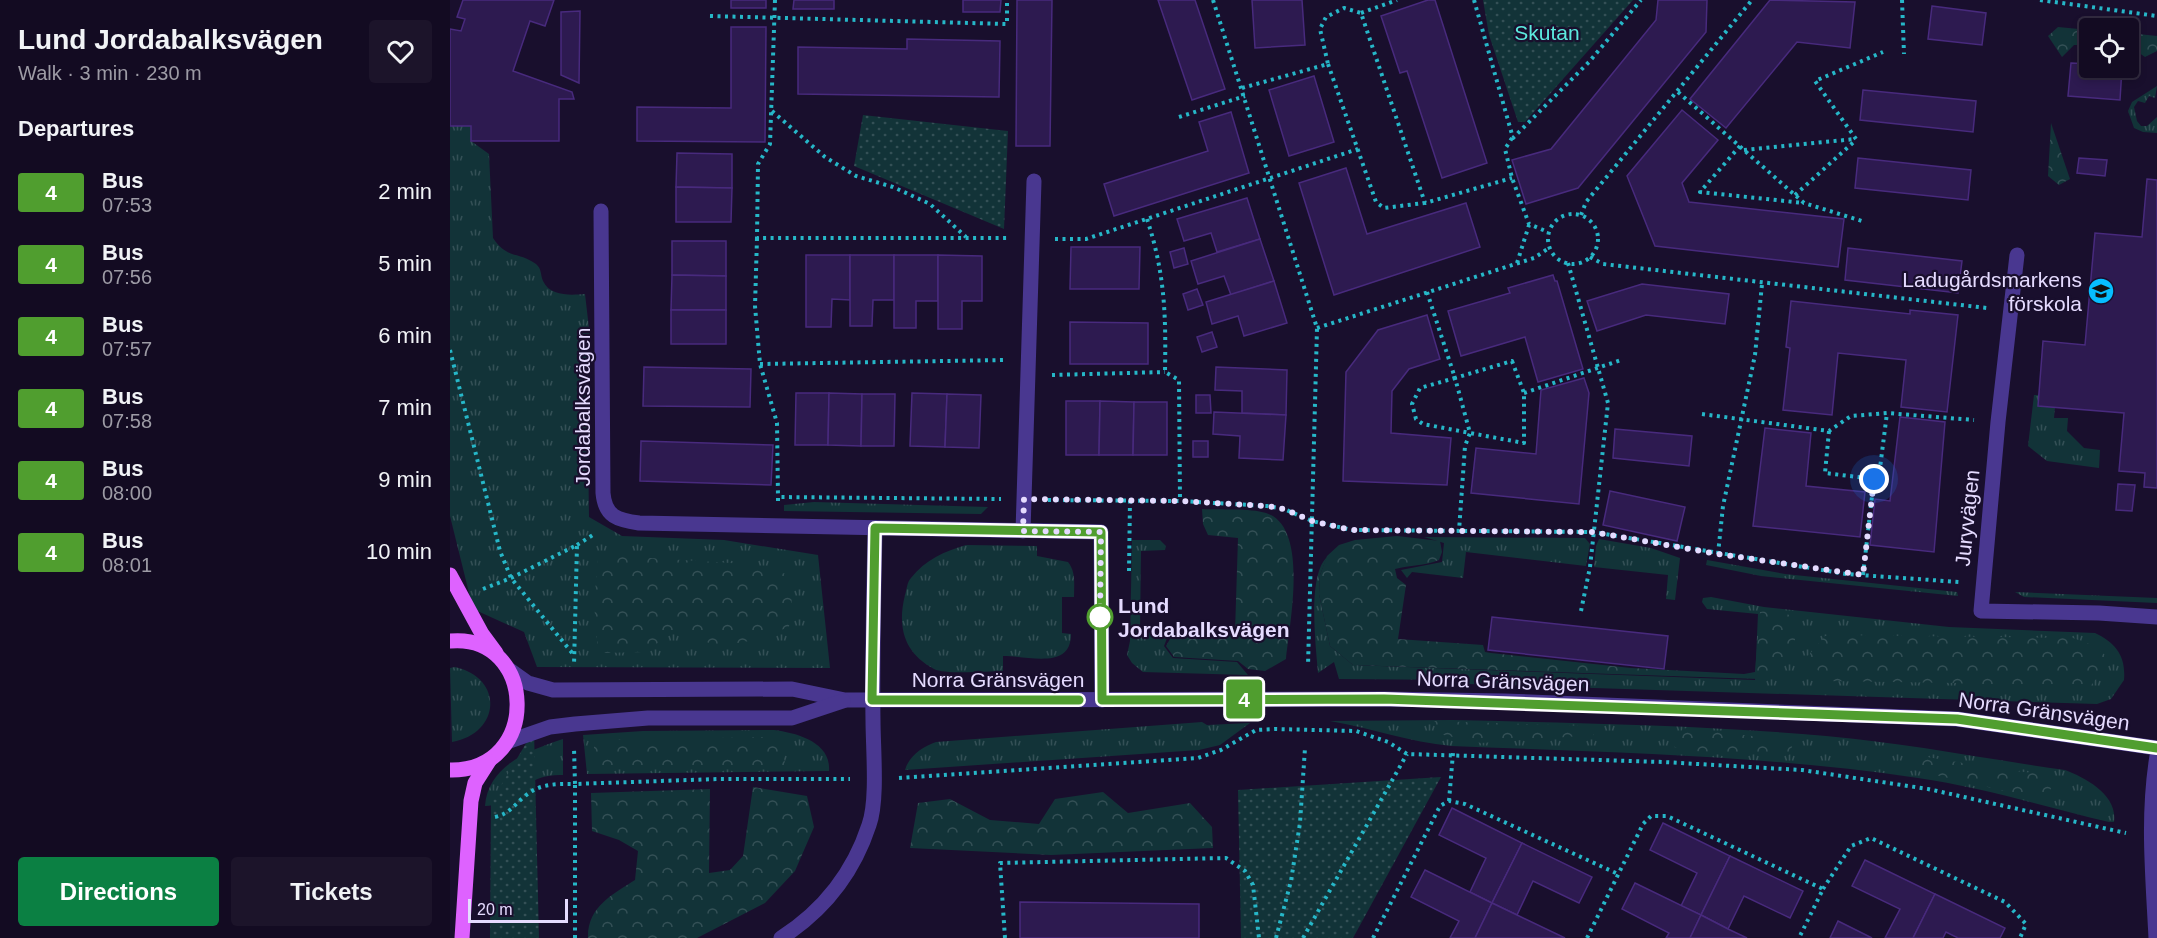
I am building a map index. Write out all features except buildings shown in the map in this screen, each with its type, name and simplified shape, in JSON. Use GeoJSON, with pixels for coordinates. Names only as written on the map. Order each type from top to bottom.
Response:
{"type":"FeatureCollection","features":[{"type":"Feature","properties":{"kind":"main road"},"geometry":{"type":"LineString","coordinates":[[450,575],[482,634],[514,681],[519,703],[516,722],[507,742],[491,758],[475,783],[468,824],[462,938]]}},
{"type":"Feature","properties":{"kind":"main road"},"geometry":{"type":"LineString","coordinates":[[450,641],[476,644],[505,665]]}},
{"type":"Feature","properties":{"kind":"main road"},"geometry":{"type":"LineString","coordinates":[[450,770],[475,766],[491,758]]}},
{"type":"Feature","properties":{"kind":"street"},"geometry":{"type":"LineString","coordinates":[[1023,531],[1034,181]]}},
{"type":"Feature","properties":{"kind":"street","name":"Jordabalksvägen"},"geometry":{"type":"LineString","coordinates":[[601,211],[604,506],[618,520],[1101,532],[1102,700]]}},
{"type":"Feature","properties":{"kind":"street","name":"Juryvägen"},"geometry":{"type":"LineString","coordinates":[[2016,255],[1981,610],[2157,617]]}},
{"type":"Feature","properties":{"kind":"street"},"geometry":{"type":"LineString","coordinates":[[781,938],[806,922],[836,891],[857,855],[870,823],[873,779],[875,528]]}},
{"type":"Feature","properties":{"kind":"street","name":"Norra Gränsvägen"},"geometry":{"type":"LineString","coordinates":[[505,665],[528,683],[553,690],[792,688],[845,700],[1384,699],[1957,719],[2157,748]]}},
{"type":"Feature","properties":{"kind":"street","name":"Norra Gränsvägen"},"geometry":{"type":"LineString","coordinates":[[507,742],[539,730],[648,717],[792,717],[845,700]]}},
{"type":"Feature","properties":{"kind":"street"},"geometry":{"type":"LineString","coordinates":[[2156,938],[2150,836],[2152,789],[2157,756]]}},
{"type":"Feature","properties":{"kind":"path"},"geometry":{"type":"LineString","coordinates":[[775,0],[770,144],[758,164],[755,306],[760,364],[777,423],[777,525]]}},
{"type":"Feature","properties":{"kind":"path"},"geometry":{"type":"LineString","coordinates":[[710,16],[1007,24],[1007,0]]}},
{"type":"Feature","properties":{"kind":"path"},"geometry":{"type":"LineString","coordinates":[[1213,0],[1317,327],[1308,666]]}},
{"type":"Feature","properties":{"kind":"path"},"geometry":{"type":"LineString","coordinates":[[1397,0],[1361,13],[1344,8],[1326,17],[1320,29],[1328,64],[1376,202],[1384,208],[1425,203],[1512,178]]}},
{"type":"Feature","properties":{"kind":"path"},"geometry":{"type":"LineString","coordinates":[[1474,0],[1513,138]]}},
{"type":"Feature","properties":{"kind":"path"},"geometry":{"type":"LineString","coordinates":[[1516,264],[1529,224],[1512,178],[1505,149],[1513,138],[1589,62],[1641,0]]}},
{"type":"Feature","properties":{"kind":"path"},"geometry":{"type":"LineString","coordinates":[[1581,215],[1586,202],[1752,0]]}},
{"type":"Feature","properties":{"kind":"path"},"geometry":{"type":"LineString","coordinates":[[1902,0],[1904,54]]}},
{"type":"Feature","properties":{"kind":"path"},"geometry":{"type":"LineString","coordinates":[[2040,0],[2157,16]]}},
{"type":"Feature","properties":{"kind":"path"},"geometry":{"type":"LineString","coordinates":[[1361,13],[1425,203]]}},
{"type":"Feature","properties":{"kind":"path"},"geometry":{"type":"LineString","coordinates":[[1856,139],[1815,81],[1883,52]]}},
{"type":"Feature","properties":{"kind":"path"},"geometry":{"type":"LineString","coordinates":[[1242,88],[1328,64]]}},
{"type":"Feature","properties":{"kind":"path"},"geometry":{"type":"LineString","coordinates":[[1678,92],[1804,203]]}},
{"type":"Feature","properties":{"kind":"path"},"geometry":{"type":"LineString","coordinates":[[1179,117],[1245,96]]}},
{"type":"Feature","properties":{"kind":"path"},"geometry":{"type":"LineString","coordinates":[[772,111],[825,157],[856,176],[892,187],[930,204],[967,237]]}},
{"type":"Feature","properties":{"kind":"path"},"geometry":{"type":"LineString","coordinates":[[1744,150],[1856,139]]}},
{"type":"Feature","properties":{"kind":"path"},"geometry":{"type":"LineString","coordinates":[[1795,195],[1856,139]]}},
{"type":"Feature","properties":{"kind":"path"},"geometry":{"type":"LineString","coordinates":[[1740,146],[1700,192],[1804,203],[1862,220]]}},
{"type":"Feature","properties":{"kind":"path"},"geometry":{"type":"LineString","coordinates":[[757,238],[967,237],[1086,240],[1358,149]]}},
{"type":"Feature","properties":{"kind":"path"},"geometry":{"type":"LineString","coordinates":[[1564,215],[1581,215],[1588,219],[1597,233],[1598,242],[1590,257],[1576,264],[1568,263],[1554,256],[1549,248],[1548,232],[1551,225],[1564,215]]}},
{"type":"Feature","properties":{"kind":"path"},"geometry":{"type":"LineString","coordinates":[[1147,219],[1160,257],[1166,310],[1166,372]]}},
{"type":"Feature","properties":{"kind":"path"},"geometry":{"type":"LineString","coordinates":[[1529,224],[1548,232]]}},
{"type":"Feature","properties":{"kind":"path"},"geometry":{"type":"LineString","coordinates":[[1317,327],[1534,258],[1549,248]]}},
{"type":"Feature","properties":{"kind":"path"},"geometry":{"type":"LineString","coordinates":[[1590,257],[1603,264],[1762,284],[2009,310]]}},
{"type":"Feature","properties":{"kind":"path"},"geometry":{"type":"LineString","coordinates":[[1568,263],[1608,403],[1593,532],[1581,610]]}},
{"type":"Feature","properties":{"kind":"path"},"geometry":{"type":"LineString","coordinates":[[1718,554],[1740,419],[1755,355],[1762,284]]}},
{"type":"Feature","properties":{"kind":"path"},"geometry":{"type":"LineString","coordinates":[[1427,292],[1470,433],[1465,446],[1459,531]]}},
{"type":"Feature","properties":{"kind":"path"},"geometry":{"type":"LineString","coordinates":[[450,350],[500,552],[511,578],[573,654]]}},
{"type":"Feature","properties":{"kind":"path"},"geometry":{"type":"LineString","coordinates":[[1524,393],[1621,360]]}},
{"type":"Feature","properties":{"kind":"path"},"geometry":{"type":"LineString","coordinates":[[1512,361],[1524,393],[1524,443],[1423,424],[1416,419],[1412,404],[1420,388],[1455,378],[1512,361]]}},
{"type":"Feature","properties":{"kind":"path"},"geometry":{"type":"LineString","coordinates":[[760,364],[1166,372],[1179,380],[1180,501]]}},
{"type":"Feature","properties":{"kind":"path"},"geometry":{"type":"LineString","coordinates":[[1702,414],[1829,431],[1851,416],[1887,413],[1998,422]]}},
{"type":"Feature","properties":{"kind":"path"},"geometry":{"type":"LineString","coordinates":[[1863,575],[1874,479],[1880,468],[1887,413]]}},
{"type":"Feature","properties":{"kind":"path"},"geometry":{"type":"LineString","coordinates":[[1829,431],[1825,474],[1874,479]]}},
{"type":"Feature","properties":{"kind":"path"},"geometry":{"type":"LineString","coordinates":[[778,497],[1180,501],[1284,509],[1312,521],[1352,530],[1593,532],[1718,554],[1863,575],[1982,583]]}},
{"type":"Feature","properties":{"kind":"path"},"geometry":{"type":"LineString","coordinates":[[1129,576],[1130,500]]}},
{"type":"Feature","properties":{"kind":"path"},"geometry":{"type":"LineString","coordinates":[[461,594],[511,578],[577,545],[576,636],[573,654],[575,691]]}},
{"type":"Feature","properties":{"kind":"path"},"geometry":{"type":"LineString","coordinates":[[575,724],[575,938]]}},
{"type":"Feature","properties":{"kind":"path"},"geometry":{"type":"LineString","coordinates":[[468,824],[504,815],[536,788],[557,784],[717,779],[873,779],[1198,758],[1221,750],[1256,730],[1276,729],[1356,731],[1388,742],[1407,754],[1453,753],[1802,770],[1928,789],[2111,831],[2150,836]]}},
{"type":"Feature","properties":{"kind":"path"},"geometry":{"type":"LineString","coordinates":[[1276,938],[1291,881],[1300,823],[1305,748]]}},
{"type":"Feature","properties":{"kind":"path"},"geometry":{"type":"LineString","coordinates":[[1449,801],[1453,753]]}},
{"type":"Feature","properties":{"kind":"path"},"geometry":{"type":"LineString","coordinates":[[1303,938],[1407,754]]}},
{"type":"Feature","properties":{"kind":"path"},"geometry":{"type":"LineString","coordinates":[[1372,938],[1440,806],[1449,801],[1465,804],[1618,874]]}},
{"type":"Feature","properties":{"kind":"path"},"geometry":{"type":"LineString","coordinates":[[1587,938],[1643,825],[1652,816],[1667,816],[1823,889]]}},
{"type":"Feature","properties":{"kind":"path"},"geometry":{"type":"LineString","coordinates":[[1799,938],[1823,889],[1851,846],[1871,838],[2005,902],[2026,924],[2020,938]]}},
{"type":"Feature","properties":{"kind":"path"},"geometry":{"type":"LineString","coordinates":[[1005,938],[1000,863],[1226,858],[1245,871],[1253,885],[1259,938]]}},
{"type":"Feature","properties":{"kind":"green space","name":"Skutan"},"geometry":{"type":"Polygon","coordinates":[[[1483,0],[1633,0],[1525,122],[1518,122],[1489,35],[1483,0]]]}},
{"type":"Feature","properties":{"kind":"green space"},"geometry":{"type":"Polygon","coordinates":[[[2058,27],[2079,29],[2079,45],[2074,45],[2062,57],[2048,36],[2058,27]]]}},
{"type":"Feature","properties":{"kind":"green space"},"geometry":{"type":"Polygon","coordinates":[[[2139,34],[2157,36],[2157,51],[2145,57],[2139,53],[2139,34]]]}},
{"type":"Feature","properties":{"kind":"green space"},"geometry":{"type":"Polygon","coordinates":[[[2157,86],[2155,98],[2149,96],[2145,103],[2138,101],[2134,107],[2137,121],[2141,126],[2147,126],[2157,117],[2157,133],[2143,132],[2134,128],[2128,111],[2132,102],[2157,86]]]}},
{"type":"Feature","properties":{"kind":"green space"},"geometry":{"type":"Polygon","coordinates":[[[863,115],[1008,131],[1004,229],[854,166],[863,115]]]}},
{"type":"Feature","properties":{"kind":"green space"},"geometry":{"type":"Polygon","coordinates":[[[2051,123],[2070,179],[2059,185],[2048,176],[2051,123]]]}},
{"type":"Feature","properties":{"kind":"green space"},"geometry":{"type":"Polygon","coordinates":[[[450,126],[471,126],[471,141],[489,154],[493,238],[498,245],[536,264],[543,281],[551,290],[562,294],[585,294],[590,337],[587,371],[589,517],[622,536],[724,540],[818,555],[830,668],[537,667],[524,632],[473,609],[450,516],[450,126]]]}},
{"type":"Feature","properties":{"kind":"green space"},"geometry":{"type":"Polygon","coordinates":[[[2034,395],[2039,395],[2038,405],[2055,407],[2054,418],[2068,418],[2067,431],[2084,448],[2100,450],[2099,468],[2047,461],[2028,446],[2034,395]]]}},
{"type":"Feature","properties":{"kind":"green space"},"geometry":{"type":"Polygon","coordinates":[[[814,502],[988,507],[981,514],[784,511],[784,505],[814,502]]]}},
{"type":"Feature","properties":{"kind":"green space"},"geometry":{"type":"Polygon","coordinates":[[[1202,509],[1266,513],[1280,522],[1288,537],[1294,578],[1286,659],[1265,671],[1248,669],[1238,661],[1174,657],[1166,646],[1174,632],[1235,632],[1238,538],[1208,535],[1203,524],[1202,509]]]}},
{"type":"Feature","properties":{"kind":"green space"},"geometry":{"type":"Polygon","coordinates":[[[1397,536],[1440,541],[1442,552],[1439,560],[1395,569],[1397,578],[1406,585],[1398,639],[1483,645],[1485,652],[1491,653],[1631,668],[1744,674],[1755,672],[1760,612],[1777,609],[1795,618],[1795,640],[1780,676],[1759,679],[1353,665],[1330,646],[1319,594],[1320,575],[1327,556],[1339,545],[1355,540],[1397,536]]]}},
{"type":"Feature","properties":{"kind":"green space"},"geometry":{"type":"Polygon","coordinates":[[[1424,537],[1585,538],[1590,544],[1586,566],[1466,552],[1463,578],[1412,572],[1407,578],[1401,570],[1442,562],[1444,543],[1424,537]]]}},
{"type":"Feature","properties":{"kind":"green space"},"geometry":{"type":"Polygon","coordinates":[[[1599,539],[1651,548],[1680,558],[1675,600],[1666,599],[1668,575],[1594,567],[1599,539]]]}},
{"type":"Feature","properties":{"kind":"green space"},"geometry":{"type":"Polygon","coordinates":[[[1132,540],[1160,540],[1166,546],[1165,550],[1141,551],[1140,632],[1169,633],[1164,646],[1173,658],[1237,662],[1248,675],[1143,672],[1132,663],[1127,655],[1130,641],[1132,540]]]}},
{"type":"Feature","properties":{"kind":"green space"},"geometry":{"type":"Polygon","coordinates":[[[966,545],[1037,546],[1037,556],[1068,562],[1073,574],[1074,597],[1062,597],[1062,633],[1071,634],[1069,645],[1064,653],[1047,659],[1003,656],[1003,671],[967,672],[934,669],[916,655],[905,638],[902,618],[909,582],[929,561],[966,545]]]}},
{"type":"Feature","properties":{"kind":"green space"},"geometry":{"type":"Polygon","coordinates":[[[617,556],[731,563],[787,574],[792,597],[789,627],[755,640],[720,646],[671,632],[647,652],[598,653],[594,603],[598,559],[617,556]]]}},
{"type":"Feature","properties":{"kind":"green space"},"geometry":{"type":"Polygon","coordinates":[[[1327,557],[1320,575],[1319,594],[1330,646],[1353,665],[1755,680],[1758,614],[1707,609],[1702,602],[1703,598],[1711,597],[1764,607],[1949,627],[2095,633],[2109,641],[2118,651],[2123,664],[2124,680],[2111,699],[2097,704],[1468,684],[1464,680],[1339,679],[1334,662],[1318,673],[1315,595],[1321,566],[1327,557]]]}},
{"type":"Feature","properties":{"kind":"green space"},"geometry":{"type":"Polygon","coordinates":[[[1707,560],[1785,574],[1957,592],[1958,596],[1761,576],[1706,565],[1707,560]]]}},
{"type":"Feature","properties":{"kind":"green space"},"geometry":{"type":"Polygon","coordinates":[[[2015,592],[2157,598],[2157,603],[2024,597],[2015,592]]]}},
{"type":"Feature","properties":{"kind":"green space"},"geometry":{"type":"Polygon","coordinates":[[[1825,636],[2073,638],[2095,646],[2105,655],[2102,671],[2089,688],[2076,692],[2032,692],[1958,683],[1825,681],[1808,656],[1825,636]]]}},
{"type":"Feature","properties":{"kind":"green space"},"geometry":{"type":"Polygon","coordinates":[[[455,667],[471,673],[482,682],[489,693],[490,705],[487,717],[480,728],[468,737],[452,742],[450,668],[455,667]]]}},
{"type":"Feature","properties":{"kind":"green space"},"geometry":{"type":"Polygon","coordinates":[[[1452,720],[1639,725],[1779,732],[1856,739],[2065,770],[2091,783],[2106,796],[2114,812],[2114,822],[1966,787],[1860,770],[1744,759],[1451,746],[1330,721],[1452,720]]]}},
{"type":"Feature","properties":{"kind":"green space"},"geometry":{"type":"Polygon","coordinates":[[[1433,721],[1587,726],[1594,735],[1481,743],[1439,734],[1433,721]]]}},
{"type":"Feature","properties":{"kind":"green space"},"geometry":{"type":"Polygon","coordinates":[[[1202,722],[1207,725],[1250,723],[1220,745],[1199,750],[905,770],[917,753],[936,742],[1202,722]]]}},
{"type":"Feature","properties":{"kind":"green space"},"geometry":{"type":"Polygon","coordinates":[[[1683,728],[1794,741],[1789,755],[1691,751],[1674,747],[1683,728]]]}},
{"type":"Feature","properties":{"kind":"green space"},"geometry":{"type":"Polygon","coordinates":[[[534,730],[539,938],[490,938],[491,802],[534,730]]]}},
{"type":"Feature","properties":{"kind":"green space"},"geometry":{"type":"Polygon","coordinates":[[[774,730],[802,737],[819,746],[828,761],[829,771],[587,774],[583,735],[643,731],[774,730]]]}},
{"type":"Feature","properties":{"kind":"green space"},"geometry":{"type":"Polygon","coordinates":[[[779,737],[786,767],[594,768],[594,740],[779,737]]]}},
{"type":"Feature","properties":{"kind":"green space"},"geometry":{"type":"Polygon","coordinates":[[[563,739],[563,775],[537,779],[505,801],[485,806],[488,792],[502,770],[525,754],[563,739]]]}},
{"type":"Feature","properties":{"kind":"green space"},"geometry":{"type":"Polygon","coordinates":[[[1903,753],[2005,770],[2045,774],[2053,783],[2049,793],[2027,796],[1909,769],[1903,753]]]}},
{"type":"Feature","properties":{"kind":"green space"},"geometry":{"type":"Polygon","coordinates":[[[1441,777],[1353,938],[1241,938],[1238,790],[1441,777]]]}},
{"type":"Feature","properties":{"kind":"green space"},"geometry":{"type":"Polygon","coordinates":[[[753,787],[807,796],[814,827],[795,871],[765,903],[697,938],[588,938],[589,927],[597,910],[610,896],[635,880],[638,851],[619,840],[592,831],[591,793],[710,789],[709,873],[730,870],[743,856],[753,787]]]}},
{"type":"Feature","properties":{"kind":"green space"},"geometry":{"type":"Polygon","coordinates":[[[1103,792],[1128,813],[1190,803],[1212,827],[1213,848],[1051,855],[910,848],[918,803],[950,799],[990,820],[1039,824],[1055,799],[1103,792]]]}},
{"type":"Feature","properties":{"kind":"bus line","name":"4"},"geometry":{"type":"LineString","coordinates":[[1079,700],[872,700],[875,528],[1101,532],[1102,700],[1504,701],[1957,719],[2157,748]]}},
{"type":"Feature","properties":{"kind":"place","name":"Ladugårdsmarkens förskola"},"geometry":{"type":"Point","coordinates":[2101,291]}},
{"type":"Feature","properties":{"kind":"place","name":"Lund Jordabalksvägen"},"geometry":{"type":"Point","coordinates":[1100,617]}},
{"type":"Feature","properties":{"kind":"route"},"geometry":{"type":"LineString","coordinates":[[1100,617],[1101,532],[1023,531],[1024,499],[1216,502],[1267,506],[1284,509],[1312,521],[1352,530],[1593,532],[1718,554],[1863,575],[1874,479]]}}]}
